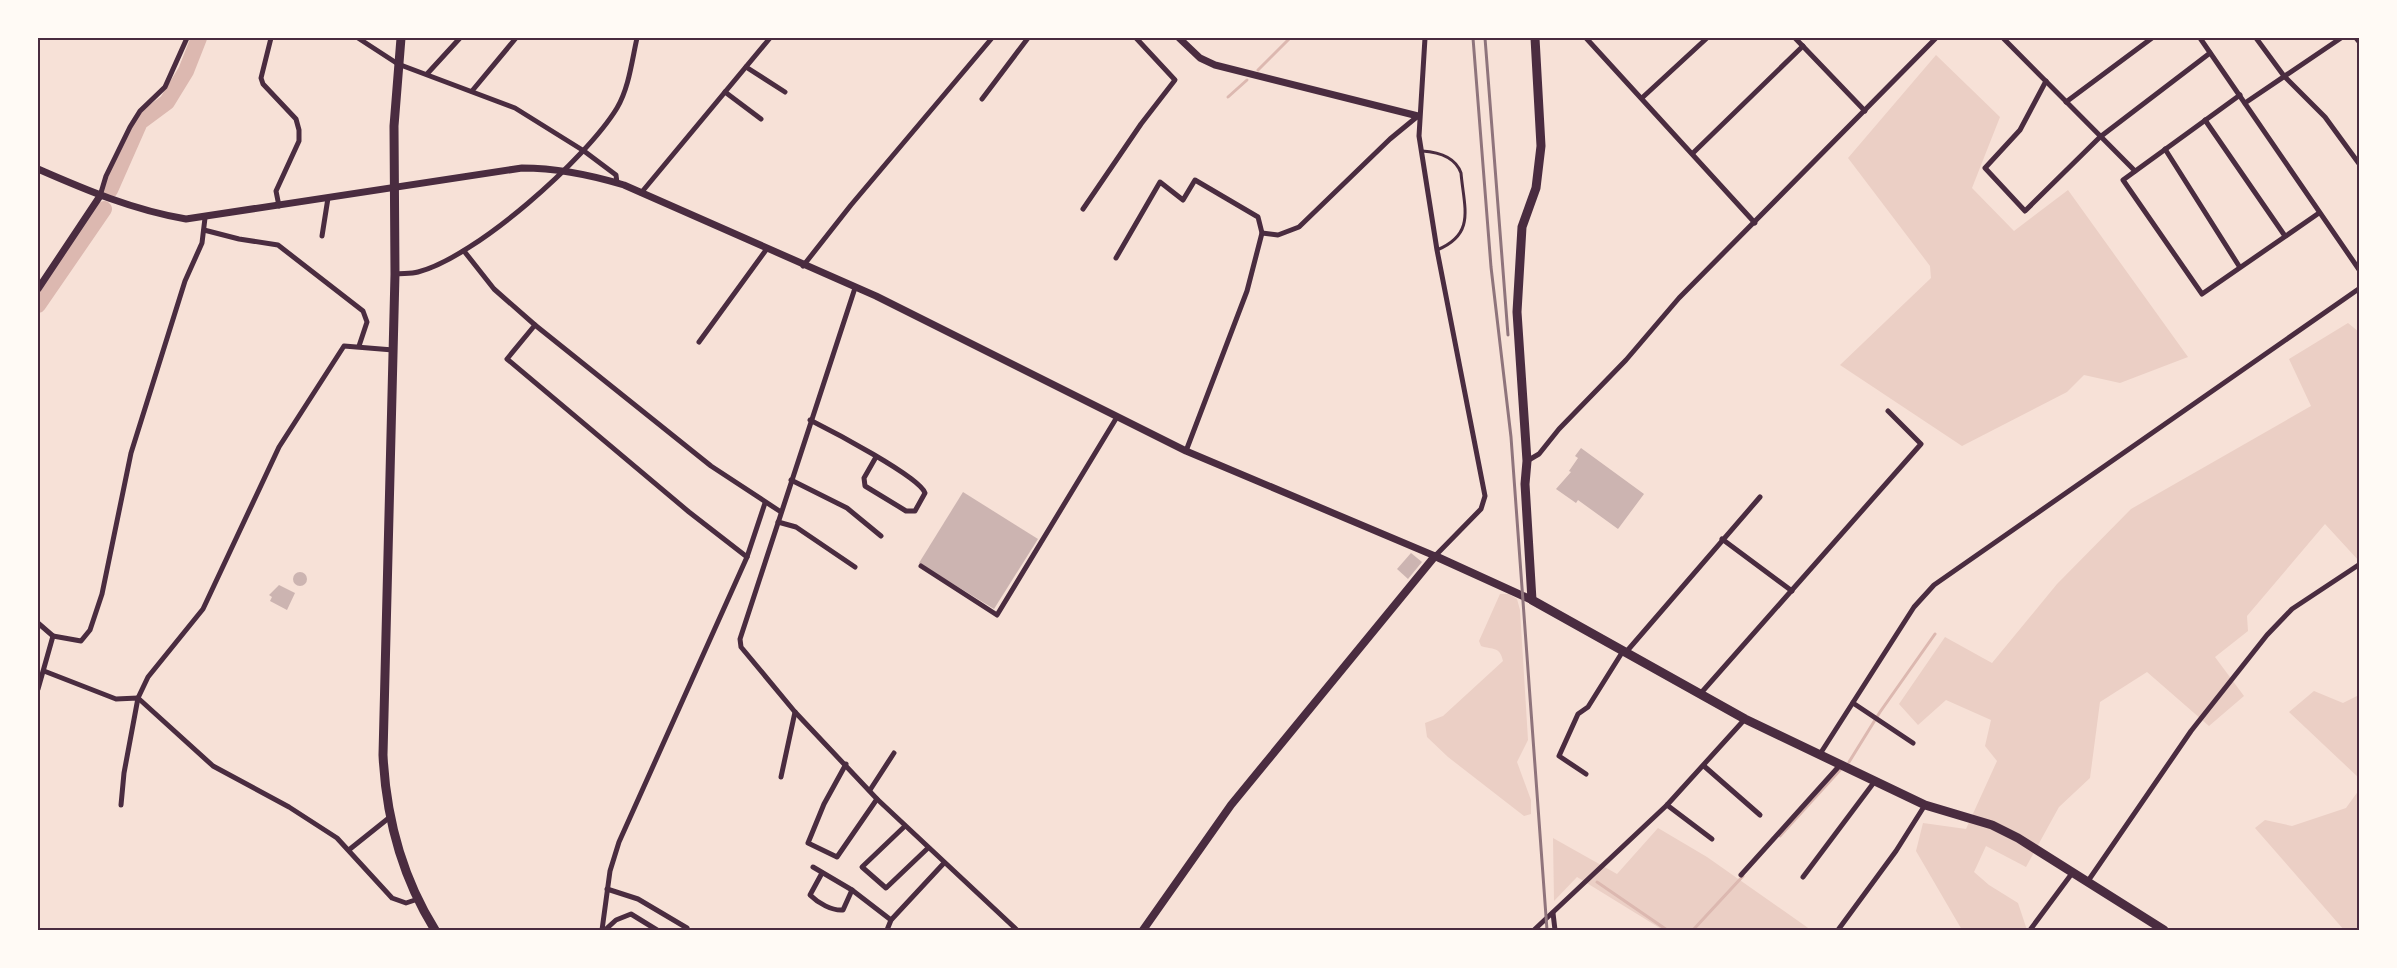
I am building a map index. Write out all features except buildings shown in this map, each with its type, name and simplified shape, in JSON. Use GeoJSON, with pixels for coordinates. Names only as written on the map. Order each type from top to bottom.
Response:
{"type":"FeatureCollection","features":[{"type":"Feature","properties":{"kind":"highway"},"geometry":{"type":"LineString","coordinates":[[401,38],[393,188],[395,274],[383,720],[385,784],[390,817],[418,899],[435,930]]}},
{"type":"Feature","properties":{"kind":"highway"},"geometry":{"type":"LineString","coordinates":[[1535,38],[1541,146],[1536,188],[1522,227],[1517,312],[1527,460],[1525,484],[1532,600],[1626,650],[1745,718],[1925,805],[1992,825],[2018,838],[2164,930]]}},
{"type":"Feature","properties":{"kind":"main road"},"geometry":{"type":"LineString","coordinates":[[1143,930],[1231,805],[1435,556],[1532,600]]}},
{"type":"Feature","properties":{"kind":"street"},"geometry":{"type":"LineString","coordinates":[[38,289],[100,196],[106,176],[130,127],[140,111],[165,87],[188,38]]}},
{"type":"Feature","properties":{"kind":"street"},"geometry":{"type":"LineString","coordinates":[[271,38],[261,78],[262,84],[296,119],[299,130],[299,141],[276,191],[279,206]]}},
{"type":"Feature","properties":{"kind":"street"},"geometry":{"type":"LineString","coordinates":[[358,38],[398,64],[515,108],[584,151],[616,175],[617,183]]}},
{"type":"Feature","properties":{"kind":"street"},"geometry":{"type":"LineString","coordinates":[[426,74],[460,38]]}},
{"type":"Feature","properties":{"kind":"street"},"geometry":{"type":"LineString","coordinates":[[472,91],[516,38]]}},
{"type":"Feature","properties":{"kind":"street"},"geometry":{"type":"LineString","coordinates":[[395,274],[416,273],[464,250],[563,172],[584,151],[618,106],[638,38]]}},
{"type":"Feature","properties":{"kind":"street"},"geometry":{"type":"LineString","coordinates":[[641,193],[770,38]]}},
{"type":"Feature","properties":{"kind":"street"},"geometry":{"type":"LineString","coordinates":[[803,266],[851,205],[992,38]]}},
{"type":"Feature","properties":{"kind":"street"},"geometry":{"type":"LineString","coordinates":[[982,99],[1028,38]]}},
{"type":"Feature","properties":{"kind":"street"},"geometry":{"type":"LineString","coordinates":[[1083,209],[1141,124],[1176,80],[1136,38]]}},
{"type":"Feature","properties":{"kind":"street"},"geometry":{"type":"LineString","coordinates":[[1179,38],[1200,58],[1215,66],[1418,116]]}},
{"type":"Feature","properties":{"kind":"street"},"geometry":{"type":"LineString","coordinates":[[38,169],[100,196],[156,214],[186,219],[205,218],[522,168],[563,172],[617,183],[855,288],[1186,451],[1435,556],[1482,509],[1485,496],[1437,250],[1421,151],[1418,116],[1425,38]]}},
{"type":"Feature","properties":{"kind":"street"},"geometry":{"type":"LineString","coordinates":[[1586,38],[1643,97],[1755,223]]}},
{"type":"Feature","properties":{"kind":"street"},"geometry":{"type":"LineString","coordinates":[[1591,43],[1598,38]]}},
{"type":"Feature","properties":{"kind":"street"},"geometry":{"type":"LineString","coordinates":[[1643,97],[1707,38]]}},
{"type":"Feature","properties":{"kind":"street"},"geometry":{"type":"LineString","coordinates":[[1795,38],[1865,111]]}},
{"type":"Feature","properties":{"kind":"street"},"geometry":{"type":"LineString","coordinates":[[1527,460],[1539,454],[1559,429],[1626,360],[1679,298],[1936,38]]}},
{"type":"Feature","properties":{"kind":"street"},"geometry":{"type":"LineString","coordinates":[[2003,38],[2135,171]]}},
{"type":"Feature","properties":{"kind":"street"},"geometry":{"type":"LineString","coordinates":[[2066,102],[2152,38]]}},
{"type":"Feature","properties":{"kind":"street"},"geometry":{"type":"LineString","coordinates":[[2200,38],[2360,271]]}},
{"type":"Feature","properties":{"kind":"street"},"geometry":{"type":"LineString","coordinates":[[2256,38],[2284,76],[2325,117],[2360,165]]}},
{"type":"Feature","properties":{"kind":"street"},"geometry":{"type":"LineString","coordinates":[[2245,103],[2341,38]]}},
{"type":"Feature","properties":{"kind":"street"},"geometry":{"type":"LineString","coordinates":[[2356,38],[2360,43]]}},
{"type":"Feature","properties":{"kind":"street"},"geometry":{"type":"LineString","coordinates":[[1693,153],[1803,46]]}},
{"type":"Feature","properties":{"kind":"street"},"geometry":{"type":"LineString","coordinates":[[2046,81],[2020,130],[1985,168],[2025,211],[2100,137],[2210,53]]}},
{"type":"Feature","properties":{"kind":"street"},"geometry":{"type":"LineString","coordinates":[[746,67],[785,92]]}},
{"type":"Feature","properties":{"kind":"street"},"geometry":{"type":"LineString","coordinates":[[724,92],[761,119]]}},
{"type":"Feature","properties":{"kind":"street"},"geometry":{"type":"LineString","coordinates":[[2240,95],[2123,180],[2202,294],[2239,266],[2319,213]]}},
{"type":"Feature","properties":{"kind":"street"},"geometry":{"type":"LineString","coordinates":[[1262,233],[1278,234],[1299,227],[1390,139],[1418,116]]}},
{"type":"Feature","properties":{"kind":"street"},"geometry":{"type":"LineString","coordinates":[[2205,120],[2285,236]]}},
{"type":"Feature","properties":{"kind":"street"},"geometry":{"type":"LineString","coordinates":[[2165,149],[2239,266]]}},
{"type":"Feature","properties":{"kind":"street"},"geometry":{"type":"LineString","coordinates":[[1116,258],[1160,182],[1183,200],[1195,180],[1258,217],[1262,233],[1247,291],[1186,451]]}},
{"type":"Feature","properties":{"kind":"street"},"geometry":{"type":"LineString","coordinates":[[322,236],[328,198]]}},
{"type":"Feature","properties":{"kind":"street"},"geometry":{"type":"LineString","coordinates":[[38,623],[53,636],[81,641],[90,630],[102,594],[131,453],[185,281],[202,243],[205,218]]}},
{"type":"Feature","properties":{"kind":"street"},"geometry":{"type":"LineString","coordinates":[[204,230],[239,239],[267,241],[278,245],[304,263],[363,311],[367,322],[359,346]]}},
{"type":"Feature","properties":{"kind":"street"},"geometry":{"type":"LineString","coordinates":[[464,250],[494,289],[535,325],[711,466],[781,512]]}},
{"type":"Feature","properties":{"kind":"street"},"geometry":{"type":"LineString","coordinates":[[699,342],[766,250]]}},
{"type":"Feature","properties":{"kind":"street"},"geometry":{"type":"LineString","coordinates":[[855,288],[740,639],[746,656],[877,799],[1017,930]]}},
{"type":"Feature","properties":{"kind":"street"},"geometry":{"type":"LineString","coordinates":[[1820,754],[1914,607],[1934,585],[2360,288]]}},
{"type":"Feature","properties":{"kind":"street"},"geometry":{"type":"LineString","coordinates":[[535,325],[507,359],[689,512],[747,557]]}},
{"type":"Feature","properties":{"kind":"street"},"geometry":{"type":"LineString","coordinates":[[121,805],[138,698],[148,677],[203,609],[279,447],[344,346],[393,350]]}},
{"type":"Feature","properties":{"kind":"street"},"geometry":{"type":"LineString","coordinates":[[1701,693],[1921,444],[1888,411]]}},
{"type":"Feature","properties":{"kind":"street"},"geometry":{"type":"LineString","coordinates":[[921,566],[997,615],[1117,417]]}},
{"type":"Feature","properties":{"kind":"street"},"geometry":{"type":"LineString","coordinates":[[810,420],[876,457],[923,488],[925,493],[915,511],[906,511],[866,486],[864,478],[876,457]]}},
{"type":"Feature","properties":{"kind":"street"},"geometry":{"type":"LineString","coordinates":[[791,480],[847,508],[881,536]]}},
{"type":"Feature","properties":{"kind":"street"},"geometry":{"type":"LineString","coordinates":[[1586,774],[1559,756],[1578,714],[1588,707],[1626,650],[1760,496]]}},
{"type":"Feature","properties":{"kind":"street"},"geometry":{"type":"LineString","coordinates":[[603,930],[607,889],[620,842],[747,557],[765,503]]}},
{"type":"Feature","properties":{"kind":"street"},"geometry":{"type":"LineString","coordinates":[[778,522],[796,527],[855,567]]}},
{"type":"Feature","properties":{"kind":"street"},"geometry":{"type":"LineString","coordinates":[[1722,539],[1792,591]]}},
{"type":"Feature","properties":{"kind":"street"},"geometry":{"type":"LineString","coordinates":[[2088,881],[2191,731],[2267,635],[2292,609],[2360,564]]}},
{"type":"Feature","properties":{"kind":"street"},"geometry":{"type":"LineString","coordinates":[[38,689],[53,636]]}},
{"type":"Feature","properties":{"kind":"street"},"geometry":{"type":"LineString","coordinates":[[41,675],[116,699],[138,698],[213,766],[289,807],[330,833],[350,849],[392,898],[406,903],[418,899]]}},
{"type":"Feature","properties":{"kind":"street"},"geometry":{"type":"LineString","coordinates":[[1853,703],[1913,743]]}},
{"type":"Feature","properties":{"kind":"street"},"geometry":{"type":"LineString","coordinates":[[781,777],[795,712]]}},
{"type":"Feature","properties":{"kind":"street"},"geometry":{"type":"LineString","coordinates":[[1534,930],[1667,805],[1745,718]]}},
{"type":"Feature","properties":{"kind":"street"},"geometry":{"type":"LineString","coordinates":[[870,790],[894,753]]}},
{"type":"Feature","properties":{"kind":"street"},"geometry":{"type":"LineString","coordinates":[[846,764],[824,804],[808,843],[837,857],[877,799]]}},
{"type":"Feature","properties":{"kind":"street"},"geometry":{"type":"LineString","coordinates":[[1741,875],[1841,764]]}},
{"type":"Feature","properties":{"kind":"street"},"geometry":{"type":"LineString","coordinates":[[1704,766],[1761,815]]}},
{"type":"Feature","properties":{"kind":"street"},"geometry":{"type":"LineString","coordinates":[[1803,877],[1875,780]]}},
{"type":"Feature","properties":{"kind":"street"},"geometry":{"type":"LineString","coordinates":[[1667,805],[1712,839]]}},
{"type":"Feature","properties":{"kind":"street"},"geometry":{"type":"LineString","coordinates":[[1838,930],[1896,851],[1925,805]]}},
{"type":"Feature","properties":{"kind":"street"},"geometry":{"type":"LineString","coordinates":[[350,849],[390,817]]}},
{"type":"Feature","properties":{"kind":"street"},"geometry":{"type":"LineString","coordinates":[[905,826],[861,867],[886,888],[928,848]]}},
{"type":"Feature","properties":{"kind":"street"},"geometry":{"type":"LineString","coordinates":[[887,930],[891,920],[944,863]]}},
{"type":"Feature","properties":{"kind":"street"},"geometry":{"type":"LineString","coordinates":[[813,867],[852,890],[891,920]]}},
{"type":"Feature","properties":{"kind":"street"},"geometry":{"type":"LineString","coordinates":[[2030,930],[2073,872]]}},
{"type":"Feature","properties":{"kind":"street"},"geometry":{"type":"LineString","coordinates":[[822,873],[810,895],[816,901],[837,910],[843,910],[852,890]]}},
{"type":"Feature","properties":{"kind":"street"},"geometry":{"type":"LineString","coordinates":[[607,889],[638,899],[687,928],[685,930]]}},
{"type":"Feature","properties":{"kind":"street"},"geometry":{"type":"LineString","coordinates":[[1553,913],[1555,930]]}},
{"type":"Feature","properties":{"kind":"street"},"geometry":{"type":"LineString","coordinates":[[603,930],[616,920],[631,914],[657,930]]}},
{"type":"Feature","properties":{"kind":"lane"},"geometry":{"type":"LineString","coordinates":[[1421,151],[1443,154],[1459,167],[1461,173],[1464,226],[1456,240],[1437,250]]}},
{"type":"Feature","properties":{"kind":"shaded area"},"geometry":{"type":"Polygon","coordinates":[[[1936,55],[2000,117],[1972,188],[2014,231],[2068,190],[2188,357],[2120,383],[2084,375],[2067,392],[1962,446],[1840,365],[1931,278],[1930,266],[1848,158],[1936,55]]]}},
{"type":"Feature","properties":{"kind":"shaded area"},"geometry":{"type":"Polygon","coordinates":[[[2348,323],[2359,332],[2359,561],[2325,524],[2247,616],[2248,631],[2215,657],[2244,696],[2209,726],[2147,672],[2100,702],[2090,778],[2059,807],[2026,867],[1986,846],[1974,872],[1989,885],[2018,903],[2027,930],[1962,930],[1916,851],[1923,823],[1966,829],[1997,761],[1985,746],[1991,720],[1946,700],[1918,725],[1899,704],[1945,637],[1992,663],[2057,584],[2131,509],[2311,406],[2289,359],[2348,323]]]}},
{"type":"Feature","properties":{"kind":"shaded area"},"geometry":{"type":"Polygon","coordinates":[[[1500,594],[1509,594],[1517,599],[1520,610],[1528,740],[1517,762],[1531,800],[1531,814],[1524,816],[1448,757],[1427,737],[1425,723],[1443,716],[1503,661],[1498,651],[1481,646],[1479,641],[1500,594]]]}},
{"type":"Feature","properties":{"kind":"shaded area"},"geometry":{"type":"Polygon","coordinates":[[[2314,691],[2343,703],[2359,695],[2359,778],[2289,712],[2314,691]]]}},
{"type":"Feature","properties":{"kind":"shaded area"},"geometry":{"type":"Polygon","coordinates":[[[2359,790],[2359,930],[2344,930],[2255,828],[2265,820],[2292,826],[2346,808],[2359,790]]]}},
{"type":"Feature","properties":{"kind":"shaded area"},"geometry":{"type":"Polygon","coordinates":[[[1658,828],[1707,857],[1811,930],[1663,930],[1577,877],[1554,901],[1553,838],[1617,874],[1658,828]]]}},
{"type":"Feature","properties":{"kind":"waterway"},"geometry":{"type":"LineString","coordinates":[[110,190],[140,122],[167,102],[186,71],[199,38]]}},
{"type":"Feature","properties":{"kind":"waterway"},"geometry":{"type":"LineString","coordinates":[[1258,70],[1290,38]]}},
{"type":"Feature","properties":{"kind":"waterway"},"geometry":{"type":"LineString","coordinates":[[1228,97],[1247,80]]}},
{"type":"Feature","properties":{"kind":"waterway"},"geometry":{"type":"LineString","coordinates":[[38,305],[104,209]]}},
{"type":"Feature","properties":{"kind":"waterway"},"geometry":{"type":"LineString","coordinates":[[1849,762],[1880,712],[1935,634]]}},
{"type":"Feature","properties":{"kind":"waterway"},"geometry":{"type":"LineString","coordinates":[[1780,836],[1841,769]]}},
{"type":"Feature","properties":{"kind":"waterway"},"geometry":{"type":"LineString","coordinates":[[1693,930],[1743,876]]}},
{"type":"Feature","properties":{"kind":"waterway"},"geometry":{"type":"LineString","coordinates":[[1597,882],[1667,930]]}},
{"type":"Feature","properties":{"kind":"railway"},"geometry":{"type":"LineString","coordinates":[[1473,38],[1491,267],[1511,437],[1547,930]]}},
{"type":"Feature","properties":{"kind":"railway"},"geometry":{"type":"LineString","coordinates":[[1485,38],[1508,335]]}}]}
